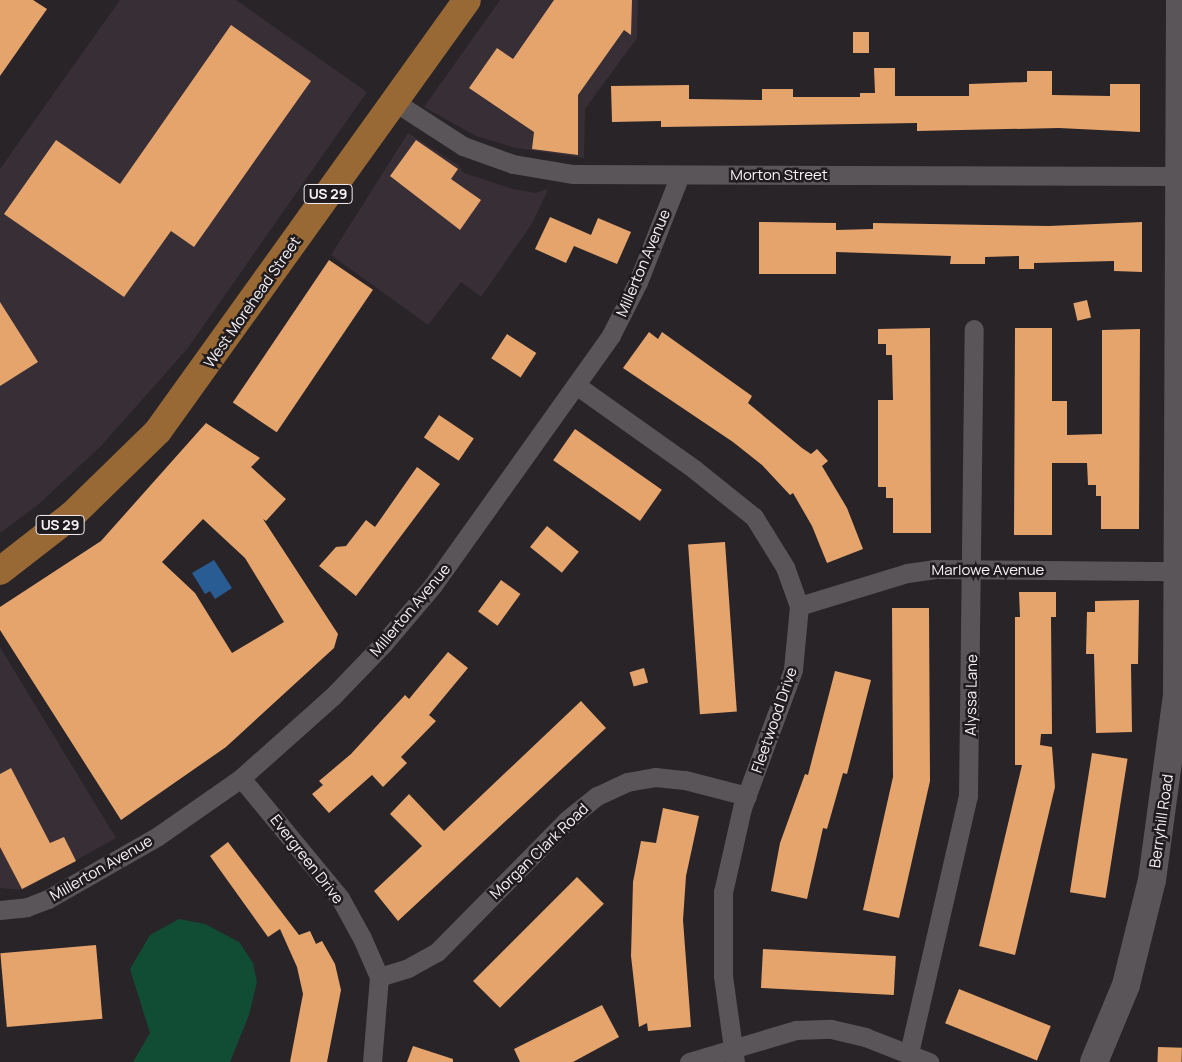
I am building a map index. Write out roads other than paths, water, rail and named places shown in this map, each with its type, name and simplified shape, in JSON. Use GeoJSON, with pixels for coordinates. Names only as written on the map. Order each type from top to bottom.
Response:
{"type":"FeatureCollection","features":[{"type":"Feature","properties":{"kind":"main road","name":"West Morehead Street"},"geometry":{"type":"LineString","coordinates":[[0,571],[72,515],[158,431],[468,0]]}},
{"type":"Feature","properties":{"kind":"street","name":"Berryhill Road"},"geometry":{"type":"LineString","coordinates":[[1094,1062],[1126,986],[1152,880],[1177,695],[1181,571],[1180,0]]}},
{"type":"Feature","properties":{"kind":"street","name":"Morton Street"},"geometry":{"type":"LineString","coordinates":[[395,102],[464,146],[513,164],[573,174],[1181,181]]}},
{"type":"Feature","properties":{"kind":"street","name":"Millerton Avenue"},"geometry":{"type":"LineString","coordinates":[[0,910],[34,905],[102,871],[241,778],[334,696],[396,630],[439,577],[611,335],[638,282],[680,174]]}},
{"type":"Feature","properties":{"kind":"street","name":"Alyssa Lane"},"geometry":{"type":"LineString","coordinates":[[909,1053],[968,796],[974,569],[974,329]]}},
{"type":"Feature","properties":{"kind":"street","name":"Fleetwood Drive"},"geometry":{"type":"LineString","coordinates":[[576,385],[694,469],[754,517],[785,567],[799,606],[793,670],[732,843],[721,917],[723,976],[734,1054]]}},
{"type":"Feature","properties":{"kind":"street","name":"Marlowe Avenue"},"geometry":{"type":"LineString","coordinates":[[799,606],[907,573],[974,569],[1181,571]]}},
{"type":"Feature","properties":{"kind":"street","name":"Morgan Clark Road"},"geometry":{"type":"LineString","coordinates":[[379,977],[408,968],[437,952],[567,820],[596,796],[627,782],[654,777],[684,780],[747,796]]}},
{"type":"Feature","properties":{"kind":"street","name":"Evergreen Drive"},"geometry":{"type":"LineString","coordinates":[[241,778],[340,898],[379,977]]}},
{"type":"Feature","properties":{"kind":"street"},"geometry":{"type":"LineString","coordinates":[[372,1062],[379,977]]}},
{"type":"Feature","properties":{"kind":"street"},"geometry":{"type":"LineString","coordinates":[[689,1062],[734,1054],[796,1030],[831,1029],[909,1053],[929,1062]]}},
{"type":"Feature","properties":{"kind":"water"},"geometry":{"type":"Polygon","coordinates":[[[214,560],[232,588],[215,599],[210,591],[205,594],[192,573],[214,560]]]}}]}
